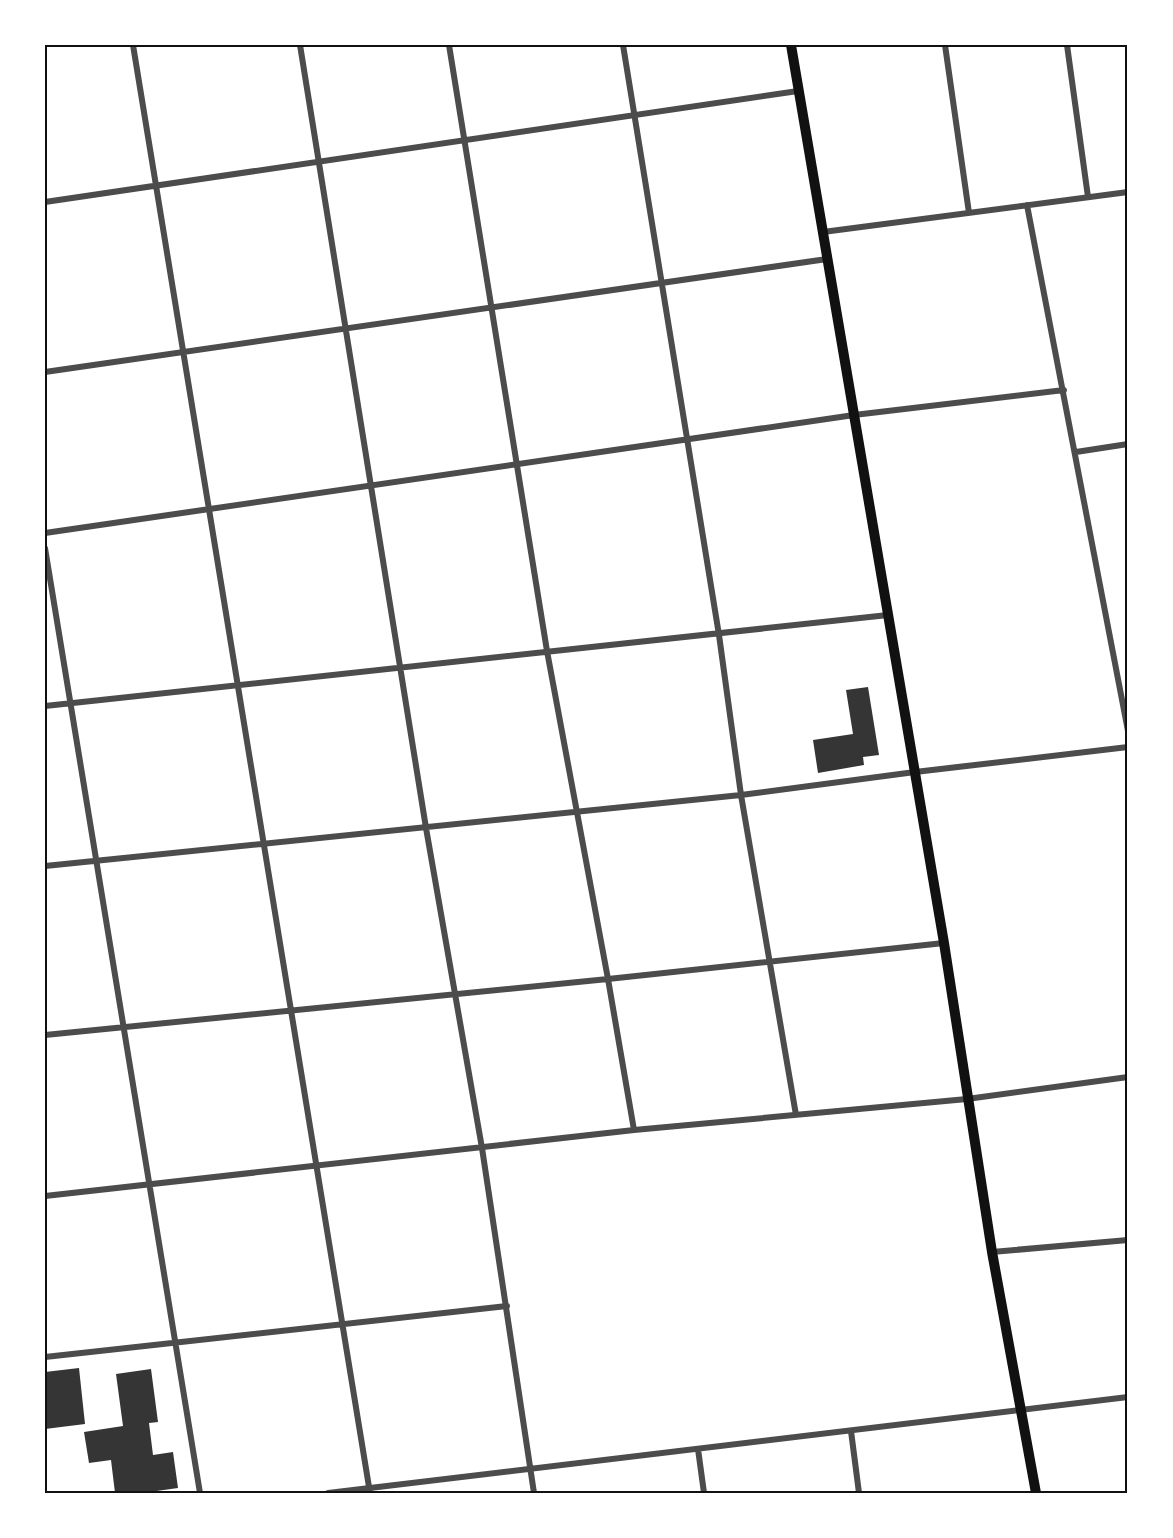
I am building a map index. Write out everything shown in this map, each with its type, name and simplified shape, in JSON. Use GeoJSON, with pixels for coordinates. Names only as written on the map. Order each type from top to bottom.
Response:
{"type":"FeatureCollection","features":[{"type":"Feature","properties":{"kind":"highway"},"geometry":{"type":"LineString","coordinates":[[790,45],[944,943],[992,1252],[1036,1493]]}},
{"type":"Feature","properties":{"kind":"street"},"geometry":{"type":"LineString","coordinates":[[133,45],[370,1491]]}},
{"type":"Feature","properties":{"kind":"street"},"geometry":{"type":"LineString","coordinates":[[300,45],[426,828],[482,1148],[534,1493]]}},
{"type":"Feature","properties":{"kind":"street"},"geometry":{"type":"LineString","coordinates":[[449,45],[547,651],[634,1130]]}},
{"type":"Feature","properties":{"kind":"street"},"geometry":{"type":"LineString","coordinates":[[622,45],[718,635],[741,795],[796,1115]]}},
{"type":"Feature","properties":{"kind":"street"},"geometry":{"type":"LineString","coordinates":[[945,45],[969,213]]}},
{"type":"Feature","properties":{"kind":"street"},"geometry":{"type":"LineString","coordinates":[[1067,45],[1088,197]]}},
{"type":"Feature","properties":{"kind":"street"},"geometry":{"type":"LineString","coordinates":[[45,202],[798,91]]}},
{"type":"Feature","properties":{"kind":"street"},"geometry":{"type":"LineString","coordinates":[[822,232],[1128,192]]}},
{"type":"Feature","properties":{"kind":"street"},"geometry":{"type":"LineString","coordinates":[[1027,205],[1128,731]]}},
{"type":"Feature","properties":{"kind":"street"},"geometry":{"type":"LineString","coordinates":[[45,372],[827,259]]}},
{"type":"Feature","properties":{"kind":"street"},"geometry":{"type":"LineString","coordinates":[[45,533],[854,415],[1064,390]]}},
{"type":"Feature","properties":{"kind":"street"},"geometry":{"type":"LineString","coordinates":[[1076,452],[1128,444]]}},
{"type":"Feature","properties":{"kind":"street"},"geometry":{"type":"LineString","coordinates":[[45,548],[200,1493]]}},
{"type":"Feature","properties":{"kind":"street"},"geometry":{"type":"LineString","coordinates":[[45,706],[888,615]]}},
{"type":"Feature","properties":{"kind":"street"},"geometry":{"type":"LineString","coordinates":[[45,866],[741,795],[1128,747]]}},
{"type":"Feature","properties":{"kind":"street"},"geometry":{"type":"LineString","coordinates":[[45,1035],[944,943]]}},
{"type":"Feature","properties":{"kind":"street"},"geometry":{"type":"LineString","coordinates":[[45,1196],[634,1130],[968,1099],[1128,1077]]}},
{"type":"Feature","properties":{"kind":"street"},"geometry":{"type":"LineString","coordinates":[[992,1252],[1128,1240]]}},
{"type":"Feature","properties":{"kind":"street"},"geometry":{"type":"LineString","coordinates":[[45,1357],[507,1306]]}},
{"type":"Feature","properties":{"kind":"street"},"geometry":{"type":"LineString","coordinates":[[328,1493],[370,1491],[531,1469],[1128,1396]]}},
{"type":"Feature","properties":{"kind":"street"},"geometry":{"type":"LineString","coordinates":[[851,1431],[859,1493]]}},
{"type":"Feature","properties":{"kind":"street"},"geometry":{"type":"LineString","coordinates":[[698,1449],[705,1493]]}},
{"type":"Feature","properties":{"kind":"building"},"geometry":{"type":"Polygon","coordinates":[[[868,687],[879,755],[863,757],[864,765],[818,773],[813,740],[853,734],[846,690],[868,687]]]}},
{"type":"Feature","properties":{"kind":"building"},"geometry":{"type":"Polygon","coordinates":[[[79,1368],[85,1424],[45,1429],[45,1372],[79,1368]]]}},
{"type":"Feature","properties":{"kind":"building"},"geometry":{"type":"Polygon","coordinates":[[[151,1369],[158,1422],[149,1423],[153,1455],[173,1452],[178,1488],[142,1493],[115,1493],[111,1460],[89,1463],[84,1432],[123,1426],[116,1374],[151,1369]]]}}]}
